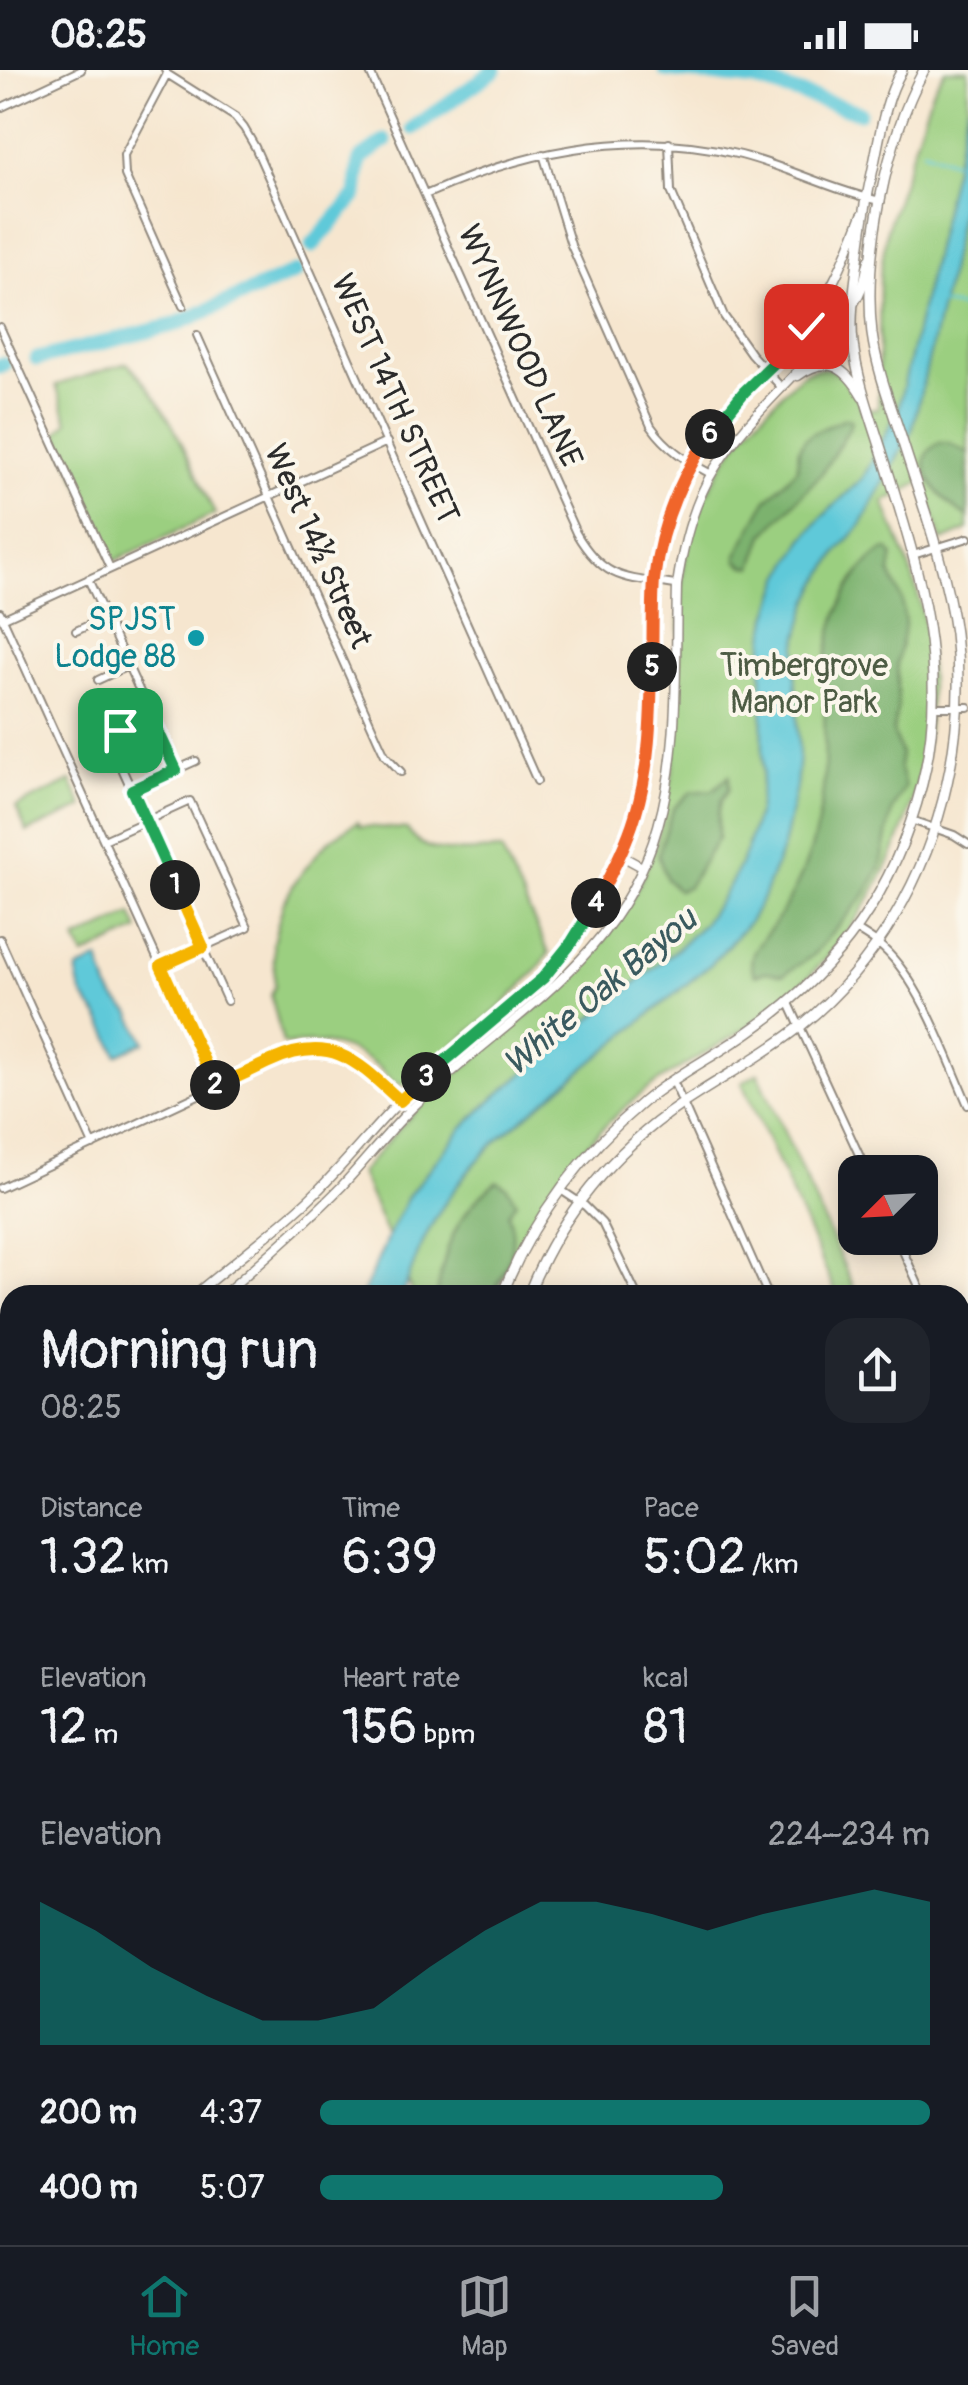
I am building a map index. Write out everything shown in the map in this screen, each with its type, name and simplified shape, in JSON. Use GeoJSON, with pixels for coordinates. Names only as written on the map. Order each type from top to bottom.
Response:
{"type":"FeatureCollection","features":[{"type":"Feature","properties":{"kind":"main road"},"geometry":{"type":"LineString","coordinates":[[506,1285],[530,1236],[585,1157],[644,1100],[749,1032],[818,977],[876,900],[912,820],[928,754],[933,707],[930,627],[853,346],[853,305],[865,203],[887,107],[902,70]]}},
{"type":"Feature","properties":{"kind":"main road"},"geometry":{"type":"LineString","coordinates":[[533,1285],[579,1202],[630,1143],[683,1103],[800,1027],[853,976],[910,888],[934,828],[963,707],[954,631],[935,549],[872,335],[872,252],[881,201],[902,120],[924,70]]}},
{"type":"Feature","properties":{"kind":"street"},"geometry":{"type":"LineString","coordinates":[[0,108],[81,70]]}},
{"type":"Feature","properties":{"kind":"street","name":"WYNNWOOD LANE"},"geometry":{"type":"LineString","coordinates":[[369,70],[576,533],[587,551],[609,572],[677,584]]}},
{"type":"Feature","properties":{"kind":"street"},"geometry":{"type":"LineString","coordinates":[[166,72],[128,146],[123,164],[184,306]]}},
{"type":"Feature","properties":{"kind":"street","name":"WEST 14TH STREET"},"geometry":{"type":"LineString","coordinates":[[166,72],[235,117],[256,147],[537,782]]}},
{"type":"Feature","properties":{"kind":"street"},"geometry":{"type":"LineString","coordinates":[[669,144],[671,191],[724,316],[782,388]]}},
{"type":"Feature","properties":{"kind":"street"},"geometry":{"type":"LineString","coordinates":[[425,196],[491,168],[569,148],[693,144],[744,156],[865,203],[881,201]]}},
{"type":"Feature","properties":{"kind":"street"},"geometry":{"type":"LineString","coordinates":[[543,154],[571,245],[651,426],[659,438],[711,474]]}},
{"type":"Feature","properties":{"kind":"street"},"geometry":{"type":"LineString","coordinates":[[206,1285],[288,1218],[400,1101],[543,978],[596,904],[638,805],[649,746],[654,582],[667,520],[691,463],[718,422],[806,326],[822,302],[865,203]]}},
{"type":"Feature","properties":{"kind":"street"},"geometry":{"type":"LineString","coordinates":[[234,1285],[346,1182],[410,1110],[565,978],[616,918],[658,828],[670,769],[677,584],[689,526],[711,474],[738,434],[827,339],[853,305],[872,252]]}},
{"type":"Feature","properties":{"kind":"street"},"geometry":{"type":"LineString","coordinates":[[0,328],[110,568]]}},
{"type":"Feature","properties":{"kind":"street","name":"West 14½ Street"},"geometry":{"type":"LineString","coordinates":[[196,335],[384,755],[401,772]]}},
{"type":"Feature","properties":{"kind":"street"},"geometry":{"type":"LineString","coordinates":[[782,388],[804,371],[819,365],[835,366],[853,381],[869,408]]}},
{"type":"Feature","properties":{"kind":"street"},"geometry":{"type":"LineString","coordinates":[[216,1086],[1,617],[387,442]]}},
{"type":"Feature","properties":{"kind":"street"},"geometry":{"type":"LineString","coordinates":[[913,555],[968,538]]}},
{"type":"Feature","properties":{"kind":"street"},"geometry":{"type":"LineString","coordinates":[[88,578],[176,770]]}},
{"type":"Feature","properties":{"kind":"street"},"geometry":{"type":"LineString","coordinates":[[76,631],[106,617]]}},
{"type":"Feature","properties":{"kind":"street"},"geometry":{"type":"LineString","coordinates":[[98,680],[128,666]]}},
{"type":"Feature","properties":{"kind":"street"},"geometry":{"type":"LineString","coordinates":[[933,707],[963,707]]}},
{"type":"Feature","properties":{"kind":"street"},"geometry":{"type":"LineString","coordinates":[[120,730],[151,716]]}},
{"type":"Feature","properties":{"kind":"street"},"geometry":{"type":"LineString","coordinates":[[132,790],[196,762]]}},
{"type":"Feature","properties":{"kind":"street"},"geometry":{"type":"LineString","coordinates":[[120,764],[228,1001]]}},
{"type":"Feature","properties":{"kind":"street"},"geometry":{"type":"LineString","coordinates":[[103,840],[190,801],[248,927],[161,966]]}},
{"type":"Feature","properties":{"kind":"street"},"geometry":{"type":"LineString","coordinates":[[912,820],[968,844]]}},
{"type":"Feature","properties":{"kind":"street"},"geometry":{"type":"LineString","coordinates":[[620,855],[642,867]]}},
{"type":"Feature","properties":{"kind":"street"},"geometry":{"type":"LineString","coordinates":[[857,930],[900,967],[922,1004],[968,1105]]}},
{"type":"Feature","properties":{"kind":"street"},"geometry":{"type":"LineString","coordinates":[[0,939],[93,1144]]}},
{"type":"Feature","properties":{"kind":"street"},"geometry":{"type":"LineString","coordinates":[[788,1003],[859,1155]]}},
{"type":"Feature","properties":{"kind":"street"},"geometry":{"type":"LineString","coordinates":[[0,1188],[216,1086],[301,1052],[327,1050],[354,1060],[410,1110]]}},
{"type":"Feature","properties":{"kind":"street"},"geometry":{"type":"LineString","coordinates":[[673,1080],[764,1285]]}},
{"type":"Feature","properties":{"kind":"street"},"geometry":{"type":"LineString","coordinates":[[561,1190],[602,1223],[632,1285]]}},
{"type":"Feature","properties":{"kind":"street"},"geometry":{"type":"LineString","coordinates":[[288,1218],[297,1228]]}},
{"type":"Feature","properties":{"kind":"street"},"geometry":{"type":"LineString","coordinates":[[905,1255],[918,1285]]}},
{"type":"Feature","properties":{"kind":"green space","name":"Timbergrove Manor Park"},"geometry":{"type":"Polygon","coordinates":[[[945,70],[968,70],[968,530],[942,541],[923,481],[884,502],[920,602],[929,657],[929,713],[921,768],[906,822],[884,873],[855,921],[820,965],[780,1003],[659,1081],[606,1125],[543,1204],[501,1285],[409,1285],[360,1173],[427,1100],[574,973],[623,913],[642,878],[662,823],[673,768],[682,584],[695,522],[734,448],[804,373],[819,368],[837,372],[850,384],[862,410],[878,409],[880,275],[887,229],[932,91],[945,70]]]}},
{"type":"Feature","properties":{"kind":"green space"},"geometry":{"type":"Polygon","coordinates":[[[127,363],[167,415],[215,514],[114,561],[57,434],[68,422],[56,385],[127,363]]]}},
{"type":"Feature","properties":{"kind":"green space"},"geometry":{"type":"Polygon","coordinates":[[[845,418],[851,420],[849,429],[822,473],[764,535],[753,567],[745,566],[737,555],[766,501],[797,469],[804,440],[845,418]]]}},
{"type":"Feature","properties":{"kind":"green space"},"geometry":{"type":"Polygon","coordinates":[[[939,443],[949,443],[968,453],[968,517],[940,494],[927,472],[925,461],[929,451],[939,443]]]}},
{"type":"Feature","properties":{"kind":"green space"},"geometry":{"type":"Polygon","coordinates":[[[888,549],[893,555],[890,572],[902,600],[905,624],[897,663],[898,705],[893,732],[901,754],[899,767],[905,786],[892,810],[881,866],[865,895],[812,956],[783,975],[755,975],[751,965],[753,954],[794,890],[808,858],[822,803],[825,676],[833,627],[855,579],[874,557],[888,549]]]}},
{"type":"Feature","properties":{"kind":"green space"},"geometry":{"type":"Polygon","coordinates":[[[729,776],[729,789],[718,815],[718,838],[688,887],[678,890],[667,880],[658,855],[673,809],[691,792],[713,790],[729,776]]]}},
{"type":"Feature","properties":{"kind":"green space"},"geometry":{"type":"Polygon","coordinates":[[[71,781],[83,807],[27,832],[16,807],[71,781]]]}},
{"type":"Feature","properties":{"kind":"green space"},"geometry":{"type":"Polygon","coordinates":[[[357,822],[360,826],[407,829],[415,839],[436,849],[501,850],[549,953],[501,1007],[405,1085],[393,1082],[368,1060],[347,1049],[283,1043],[271,995],[275,986],[273,943],[283,904],[320,850],[357,822]]]}},
{"type":"Feature","properties":{"kind":"green space"},"geometry":{"type":"Polygon","coordinates":[[[132,914],[139,930],[84,956],[76,940],[132,914]]]}},
{"type":"Feature","properties":{"kind":"green space"},"geometry":{"type":"Polygon","coordinates":[[[758,1073],[853,1285],[833,1285],[742,1083],[758,1073]]]}},
{"type":"Feature","properties":{"kind":"green space"},"geometry":{"type":"Polygon","coordinates":[[[497,1181],[507,1187],[516,1202],[508,1214],[513,1236],[502,1275],[497,1285],[439,1285],[455,1232],[483,1193],[497,1181]]]}},
{"type":"Feature","properties":{"kind":"water"},"geometry":{"type":"Polygon","coordinates":[[[968,105],[968,173],[912,430],[861,525],[825,572],[809,602],[797,644],[796,787],[783,847],[763,898],[749,922],[711,964],[484,1153],[434,1221],[406,1285],[366,1285],[409,1195],[464,1126],[676,950],[703,924],[732,881],[758,811],[763,772],[762,656],[768,617],[782,577],[821,518],[863,478],[898,410],[968,105]]]}},
{"type":"Feature","properties":{"kind":"water"},"geometry":{"type":"Polygon","coordinates":[[[99,959],[108,988],[130,1012],[145,1042],[117,1055],[79,984],[78,970],[99,959]]]}},
{"type":"Feature","properties":{"kind":"waterway"},"geometry":{"type":"LineString","coordinates":[[413,128],[495,70]]}},
{"type":"Feature","properties":{"kind":"waterway"},"geometry":{"type":"LineString","coordinates":[[665,70],[756,80],[859,112]]}},
{"type":"Feature","properties":{"kind":"waterway"},"geometry":{"type":"LineString","coordinates":[[312,246],[356,195],[360,159],[385,141]]}},
{"type":"Feature","properties":{"kind":"waterway"},"geometry":{"type":"LineString","coordinates":[[923,150],[954,162]]}},
{"type":"Feature","properties":{"kind":"waterway"},"geometry":{"type":"LineString","coordinates":[[37,359],[174,325],[296,272]]}},
{"type":"Feature","properties":{"kind":"waterway"},"geometry":{"type":"LineString","coordinates":[[940,304],[968,309]]}},
{"type":"Feature","properties":{"kind":"waterway"},"geometry":{"type":"LineString","coordinates":[[0,366],[4,364]]}},
{"type":"Feature","properties":{"kind":"place","name":"SPJST Lodge 88"},"geometry":{"type":"Point","coordinates":[196,638]}},
{"type":"Feature","properties":{"kind":"route"},"geometry":{"type":"LineString","coordinates":[[120,730],[151,716],[176,770],[132,790],[203,947],[161,966],[216,1086],[278,1058],[327,1050],[354,1060],[400,1101],[543,978],[596,904],[626,841],[641,793],[649,746],[654,582],[676,493],[718,422],[806,326]]}},
{"type":"Feature","properties":{"kind":"water label","name":"White Oak Bayou"},"geometry":{"type":"Point","coordinates":[600,992]}}]}
